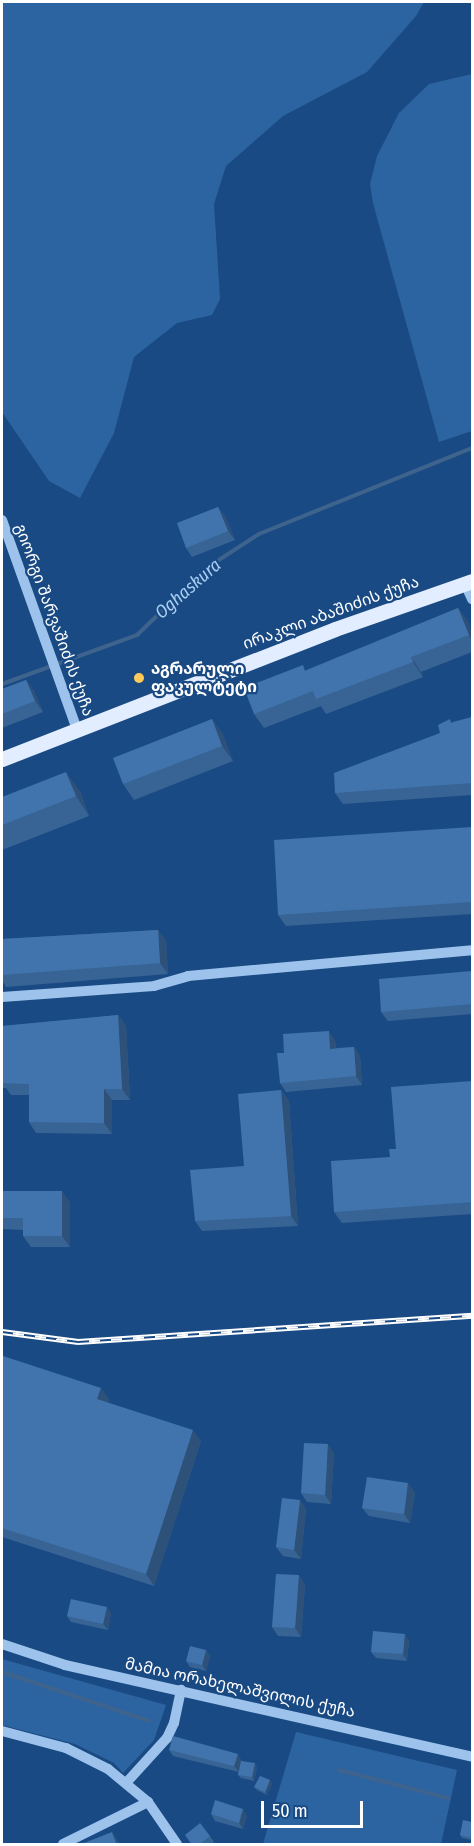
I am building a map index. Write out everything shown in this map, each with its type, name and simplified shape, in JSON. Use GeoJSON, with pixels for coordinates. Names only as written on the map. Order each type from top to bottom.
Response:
{"type":"FeatureCollection","features":[{"type":"Feature","properties":{"kind":"main road","name":"ირაკლი აბაშიძის ქუჩა"},"geometry":{"type":"LineString","coordinates":[[2,759],[335,629],[469,583]]}},
{"type":"Feature","properties":{"kind":"street","name":"გიორგი შარვაშიძის ქუჩა"},"geometry":{"type":"LineString","coordinates":[[2,520],[78,729]]}},
{"type":"Feature","properties":{"kind":"street"},"geometry":{"type":"LineString","coordinates":[[469,583],[472,599]]}},
{"type":"Feature","properties":{"kind":"street"},"geometry":{"type":"LineString","coordinates":[[2,997],[154,986],[188,976],[472,950]]}},
{"type":"Feature","properties":{"kind":"street","name":"მამია ორახელაშვილის ქუჩა"},"geometry":{"type":"LineString","coordinates":[[2,1644],[65,1665],[472,1757]]}},
{"type":"Feature","properties":{"kind":"street"},"geometry":{"type":"LineString","coordinates":[[126,1783],[167,1738],[174,1723],[181,1690]]}},
{"type":"Feature","properties":{"kind":"street"},"geometry":{"type":"LineString","coordinates":[[2,1731],[66,1748],[108,1768],[148,1802],[177,1845]]}},
{"type":"Feature","properties":{"kind":"street"},"geometry":{"type":"LineString","coordinates":[[63,1845],[148,1802]]}},
{"type":"Feature","properties":{"kind":"shaded area"},"geometry":{"type":"Polygon","coordinates":[[[2,2],[424,2],[416,16],[367,72],[283,116],[226,166],[214,204],[220,299],[212,315],[177,323],[134,357],[114,433],[80,498],[49,481],[2,412],[2,2]]]}},
{"type":"Feature","properties":{"kind":"shaded area"},"geometry":{"type":"Polygon","coordinates":[[[472,74],[472,431],[439,442],[373,203],[370,184],[377,156],[399,113],[429,84],[472,74]]]}},
{"type":"Feature","properties":{"kind":"shaded area"},"geometry":{"type":"Polygon","coordinates":[[[2,1659],[166,1705],[154,1740],[123,1773],[114,1763],[75,1744],[2,1725],[2,1659]]]}},
{"type":"Feature","properties":{"kind":"shaded area"},"geometry":{"type":"Polygon","coordinates":[[[296,1732],[457,1770],[441,1844],[263,1844],[296,1732]]]}},
{"type":"Feature","properties":{"kind":"building"},"geometry":{"type":"Polygon","coordinates":[[[218,507],[228,531],[186,548],[177,523],[218,507]]]}},
{"type":"Feature","properties":{"kind":"building"},"geometry":{"type":"Polygon","coordinates":[[[458,608],[469,635],[411,657],[413,662],[316,699],[313,691],[254,714],[244,688],[303,665],[305,671],[458,608]]]}},
{"type":"Feature","properties":{"kind":"building"},"geometry":{"type":"Polygon","coordinates":[[[26,680],[35,701],[2,714],[2,689],[26,680]]]}},
{"type":"Feature","properties":{"kind":"building"},"geometry":{"type":"Polygon","coordinates":[[[472,717],[472,783],[335,793],[334,773],[440,733],[438,725],[450,719],[451,723],[472,717]]]}},
{"type":"Feature","properties":{"kind":"building"},"geometry":{"type":"Polygon","coordinates":[[[212,719],[222,746],[123,784],[113,758],[212,719]]]}},
{"type":"Feature","properties":{"kind":"building"},"geometry":{"type":"Polygon","coordinates":[[[66,772],[76,796],[2,825],[2,797],[66,772]]]}},
{"type":"Feature","properties":{"kind":"building"},"geometry":{"type":"Polygon","coordinates":[[[472,827],[472,902],[278,915],[274,840],[472,827]]]}},
{"type":"Feature","properties":{"kind":"building"},"geometry":{"type":"Polygon","coordinates":[[[158,930],[160,963],[2,975],[2,939],[158,930]]]}},
{"type":"Feature","properties":{"kind":"building"},"geometry":{"type":"Polygon","coordinates":[[[472,971],[472,1004],[381,1012],[379,979],[472,971]]]}},
{"type":"Feature","properties":{"kind":"building"},"geometry":{"type":"Polygon","coordinates":[[[118,1015],[122,1089],[104,1089],[104,1123],[29,1122],[29,1084],[3,1083],[2,1026],[118,1015]]]}},
{"type":"Feature","properties":{"kind":"building"},"geometry":{"type":"Polygon","coordinates":[[[329,1031],[330,1049],[354,1047],[356,1076],[280,1083],[277,1053],[284,1053],[283,1034],[329,1031]]]}},
{"type":"Feature","properties":{"kind":"building"},"geometry":{"type":"Polygon","coordinates":[[[472,1081],[472,1202],[334,1212],[331,1161],[390,1157],[389,1149],[396,1149],[391,1087],[472,1081]]]}},
{"type":"Feature","properties":{"kind":"building"},"geometry":{"type":"Polygon","coordinates":[[[281,1090],[291,1216],[195,1221],[190,1170],[244,1166],[238,1094],[281,1090]]]}},
{"type":"Feature","properties":{"kind":"building"},"geometry":{"type":"Polygon","coordinates":[[[2,1191],[62,1191],[62,1236],[23,1236],[23,1218],[2,1218],[2,1191]]]}},
{"type":"Feature","properties":{"kind":"building"},"geometry":{"type":"Polygon","coordinates":[[[3,1356],[101,1388],[97,1399],[193,1430],[146,1574],[2,1528],[3,1356]]]}},
{"type":"Feature","properties":{"kind":"building"},"geometry":{"type":"Polygon","coordinates":[[[304,1443],[328,1444],[325,1495],[301,1493],[304,1443]]]}},
{"type":"Feature","properties":{"kind":"building"},"geometry":{"type":"Polygon","coordinates":[[[367,1477],[408,1483],[404,1514],[362,1508],[367,1477]]]}},
{"type":"Feature","properties":{"kind":"building"},"geometry":{"type":"Polygon","coordinates":[[[282,1498],[300,1500],[294,1550],[276,1547],[282,1498]]]}},
{"type":"Feature","properties":{"kind":"building"},"geometry":{"type":"Polygon","coordinates":[[[276,1574],[299,1575],[295,1628],[272,1627],[276,1574]]]}},
{"type":"Feature","properties":{"kind":"building"},"geometry":{"type":"Polygon","coordinates":[[[71,1599],[107,1607],[103,1624],[67,1616],[71,1599]]]}},
{"type":"Feature","properties":{"kind":"building"},"geometry":{"type":"Polygon","coordinates":[[[373,1631],[405,1634],[403,1654],[371,1652],[373,1631]]]}},
{"type":"Feature","properties":{"kind":"building"},"geometry":{"type":"Polygon","coordinates":[[[190,1646],[206,1650],[202,1665],[186,1661],[190,1646]]]}},
{"type":"Feature","properties":{"kind":"building"},"geometry":{"type":"Polygon","coordinates":[[[173,1736],[238,1754],[234,1766],[169,1750],[173,1736]]]}},
{"type":"Feature","properties":{"kind":"building"},"geometry":{"type":"Polygon","coordinates":[[[241,1761],[255,1763],[252,1777],[238,1775],[241,1761]]]}},
{"type":"Feature","properties":{"kind":"building"},"geometry":{"type":"Polygon","coordinates":[[[260,1776],[270,1780],[265,1792],[254,1787],[260,1776]]]}},
{"type":"Feature","properties":{"kind":"building"},"geometry":{"type":"Polygon","coordinates":[[[215,1800],[243,1809],[239,1823],[211,1814],[215,1800]]]}},
{"type":"Feature","properties":{"kind":"building"},"geometry":{"type":"Polygon","coordinates":[[[463,1820],[472,1822],[472,1838],[460,1835],[463,1820]]]}},
{"type":"Feature","properties":{"kind":"building"},"geometry":{"type":"Polygon","coordinates":[[[200,1823],[210,1836],[199,1845],[192,1845],[185,1835],[200,1823]]]}},
{"type":"Feature","properties":{"kind":"building"},"geometry":{"type":"Polygon","coordinates":[[[112,1832],[117,1845],[79,1845],[112,1832]]]}},
{"type":"Feature","properties":{"kind":"waterway","name":"Oghaskura"},"geometry":{"type":"LineString","coordinates":[[2,684],[137,635],[208,567],[259,534],[472,448]]}},
{"type":"Feature","properties":{"kind":"waterway"},"geometry":{"type":"LineString","coordinates":[[2,1672],[149,1721]]}},
{"type":"Feature","properties":{"kind":"waterway"},"geometry":{"type":"LineString","coordinates":[[339,1770],[448,1798]]}},
{"type":"Feature","properties":{"kind":"railway"},"geometry":{"type":"LineString","coordinates":[[2,1332],[78,1342],[472,1316]]}},
{"type":"Feature","properties":{"kind":"place","name":"აგრარული ფაკულტეტი"},"geometry":{"type":"Point","coordinates":[139,678]}}]}
